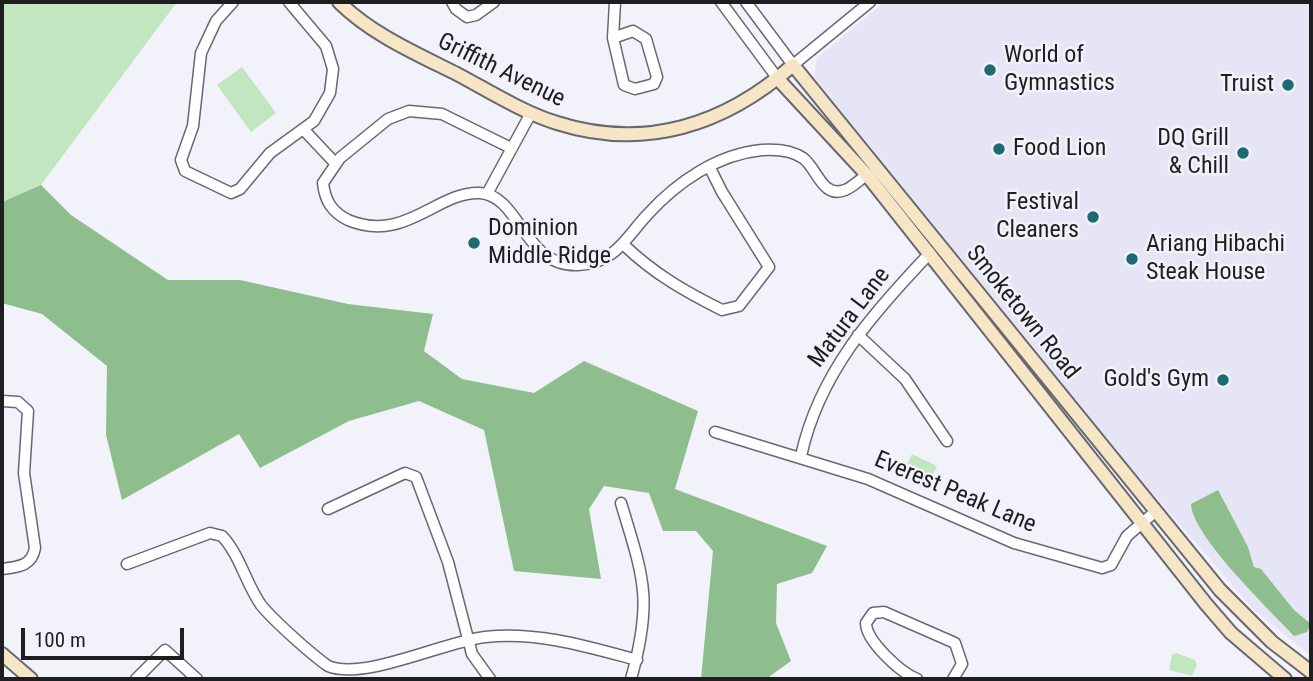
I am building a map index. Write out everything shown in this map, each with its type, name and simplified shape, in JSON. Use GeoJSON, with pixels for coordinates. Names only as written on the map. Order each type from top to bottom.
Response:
{"type":"FeatureCollection","features":[{"type":"Feature","properties":{"kind":"street"},"geometry":{"type":"LineString","coordinates":[[233,2],[216,21],[201,53],[192,126],[182,166],[185,172],[231,193],[237,192],[270,153],[304,130],[324,107],[333,82],[332,69],[319,34],[289,2]]}},
{"type":"Feature","properties":{"kind":"street","name":"Griffith Avenue"},"geometry":{"type":"LineString","coordinates":[[339,2],[380,33],[531,113],[599,133],[662,133],[703,123],[726,113],[778,79],[870,2]]}},
{"type":"Feature","properties":{"kind":"street"},"geometry":{"type":"LineString","coordinates":[[452,2],[456,9],[467,17],[476,15],[494,2]]}},
{"type":"Feature","properties":{"kind":"street"},"geometry":{"type":"LineString","coordinates":[[613,38],[634,31],[642,34],[657,77],[654,84],[635,89],[624,85],[613,38],[615,2]]}},
{"type":"Feature","properties":{"kind":"street"},"geometry":{"type":"LineString","coordinates":[[721,2],[778,79]]}},
{"type":"Feature","properties":{"kind":"street"},"geometry":{"type":"LineString","coordinates":[[746,2],[793,65]]}},
{"type":"Feature","properties":{"kind":"street","name":"Smoketown Road"},"geometry":{"type":"LineString","coordinates":[[793,65],[1245,617],[1311,672]]}},
{"type":"Feature","properties":{"kind":"street","name":"Smoketown Road"},"geometry":{"type":"LineString","coordinates":[[778,79],[867,174],[1141,523],[1231,633],[1285,679]]}},
{"type":"Feature","properties":{"kind":"street"},"geometry":{"type":"LineString","coordinates":[[511,148],[442,114],[419,110],[388,119],[335,163],[323,183],[328,203],[335,212],[346,219],[369,226],[407,221],[465,195],[486,194],[503,204],[535,247],[555,261],[569,265],[592,263],[624,245],[663,198],[709,166],[745,153],[781,150],[802,157],[831,191],[847,189],[867,174]]}},
{"type":"Feature","properties":{"kind":"street"},"geometry":{"type":"LineString","coordinates":[[486,194],[531,113]]}},
{"type":"Feature","properties":{"kind":"street"},"geometry":{"type":"LineString","coordinates":[[304,130],[335,163]]}},
{"type":"Feature","properties":{"kind":"street"},"geometry":{"type":"LineString","coordinates":[[624,245],[661,277],[683,291],[722,310],[739,306],[769,267],[722,192],[709,166]]}},
{"type":"Feature","properties":{"kind":"street","name":"Matura Lane"},"geometry":{"type":"LineString","coordinates":[[801,456],[823,388],[835,364],[930,253]]}},
{"type":"Feature","properties":{"kind":"street"},"geometry":{"type":"LineString","coordinates":[[858,335],[905,379],[947,440]]}},
{"type":"Feature","properties":{"kind":"street"},"geometry":{"type":"LineString","coordinates":[[2,401],[18,402],[28,411],[24,473],[35,548],[30,561],[24,565],[2,569]]}},
{"type":"Feature","properties":{"kind":"street","name":"Everest Peak Lane"},"geometry":{"type":"LineString","coordinates":[[715,432],[801,456],[917,498],[1014,543],[1102,568],[1111,565],[1127,536],[1156,511]]}},
{"type":"Feature","properties":{"kind":"street"},"geometry":{"type":"LineString","coordinates":[[328,509],[405,473],[416,477],[448,562],[468,641],[478,663],[490,679]]}},
{"type":"Feature","properties":{"kind":"street"},"geometry":{"type":"LineString","coordinates":[[621,503],[644,586],[644,628],[631,679]]}},
{"type":"Feature","properties":{"kind":"street"},"geometry":{"type":"LineString","coordinates":[[127,564],[210,533],[222,536],[261,605],[326,665],[344,674],[366,674],[468,641],[497,637],[558,640],[638,660]]}},
{"type":"Feature","properties":{"kind":"street"},"geometry":{"type":"LineString","coordinates":[[917,679],[898,668],[868,633],[866,623],[873,613],[884,612],[955,643],[962,664],[953,679]]}},
{"type":"Feature","properties":{"kind":"street"},"geometry":{"type":"LineString","coordinates":[[136,679],[164,650],[197,679]]}},
{"type":"Feature","properties":{"kind":"street"},"geometry":{"type":"LineString","coordinates":[[2,654],[31,679]]}},
{"type":"Feature","properties":{"kind":"shaded area"},"geometry":{"type":"Polygon","coordinates":[[[884,2],[1311,2],[1311,656],[1254,610],[1148,488],[814,77],[817,58],[884,2]]]}},
{"type":"Feature","properties":{"kind":"green space"},"geometry":{"type":"Polygon","coordinates":[[[2,2],[177,2],[41,185],[2,202],[2,2]]]}},
{"type":"Feature","properties":{"kind":"green space"},"geometry":{"type":"Polygon","coordinates":[[[242,67],[276,113],[251,132],[217,85],[242,67]]]}},
{"type":"Feature","properties":{"kind":"green space"},"geometry":{"type":"Polygon","coordinates":[[[41,185],[71,215],[168,280],[240,280],[348,304],[433,314],[424,351],[462,379],[534,393],[584,361],[698,411],[675,489],[827,546],[812,573],[777,584],[776,623],[791,661],[766,679],[701,679],[713,551],[696,531],[663,531],[649,493],[604,486],[589,509],[601,579],[514,571],[484,430],[419,401],[349,421],[260,468],[239,434],[122,500],[106,435],[107,366],[42,314],[2,303],[2,202],[41,185]]]}},
{"type":"Feature","properties":{"kind":"green space"},"geometry":{"type":"Polygon","coordinates":[[[912,454],[937,466],[929,483],[904,470],[912,454]]]}},
{"type":"Feature","properties":{"kind":"green space"},"geometry":{"type":"Polygon","coordinates":[[[1218,490],[1248,547],[1254,567],[1261,569],[1294,610],[1311,624],[1307,632],[1294,636],[1234,572],[1204,534],[1191,504],[1218,490]]]}},
{"type":"Feature","properties":{"kind":"green space"},"geometry":{"type":"Polygon","coordinates":[[[1176,653],[1195,660],[1197,665],[1192,676],[1169,670],[1172,655],[1176,653]]]}},
{"type":"Feature","properties":{"kind":"place","name":"World of Gymnastics"},"geometry":{"type":"Point","coordinates":[990,70]}},
{"type":"Feature","properties":{"kind":"place","name":"Truist"},"geometry":{"type":"Point","coordinates":[1288,85]}},
{"type":"Feature","properties":{"kind":"place","name":"Food Lion"},"geometry":{"type":"Point","coordinates":[999,149]}},
{"type":"Feature","properties":{"kind":"place","name":"DQ Grill & Chill"},"geometry":{"type":"Point","coordinates":[1243,153]}},
{"type":"Feature","properties":{"kind":"place","name":"Festival Cleaners"},"geometry":{"type":"Point","coordinates":[1093,217]}},
{"type":"Feature","properties":{"kind":"place","name":"Dominion Middle Ridge"},"geometry":{"type":"Point","coordinates":[474,243]}},
{"type":"Feature","properties":{"kind":"place","name":"Ariang Hibachi Steak House"},"geometry":{"type":"Point","coordinates":[1132,259]}},
{"type":"Feature","properties":{"kind":"place","name":"Gold's Gym"},"geometry":{"type":"Point","coordinates":[1223,380]}}]}
